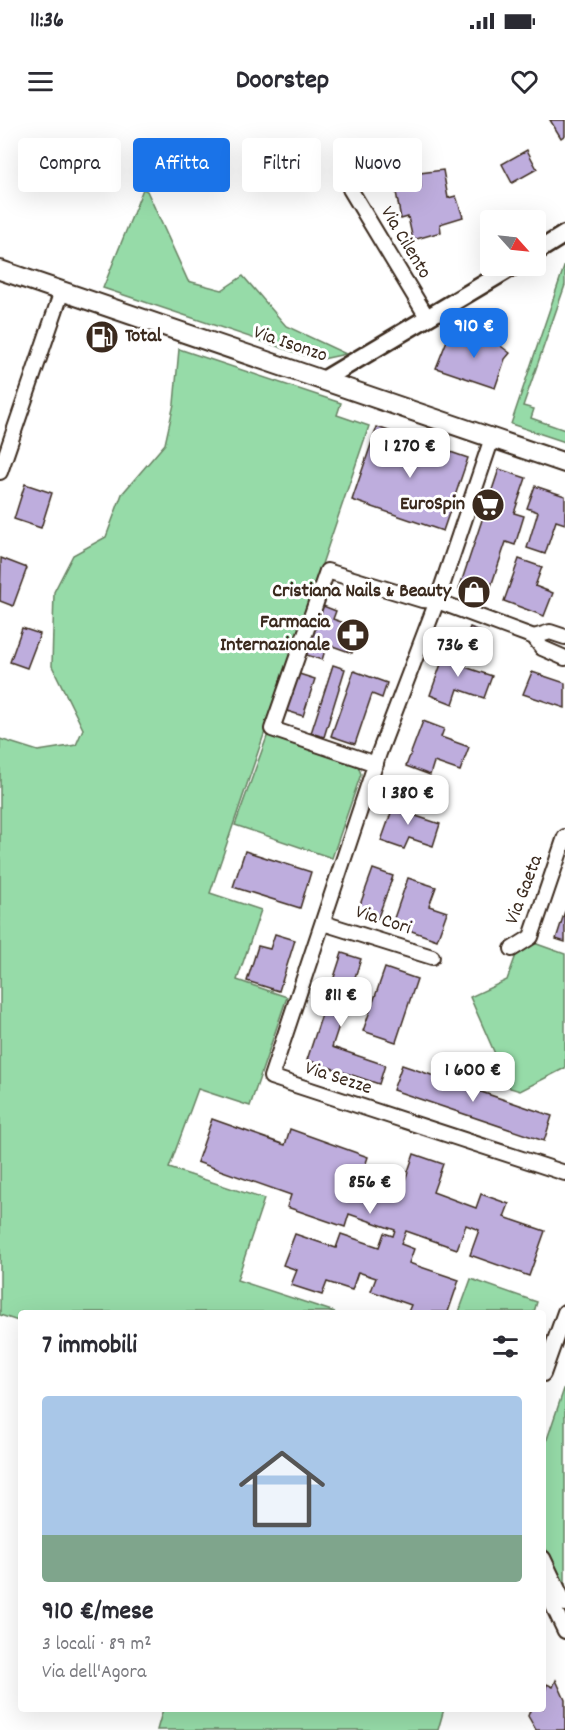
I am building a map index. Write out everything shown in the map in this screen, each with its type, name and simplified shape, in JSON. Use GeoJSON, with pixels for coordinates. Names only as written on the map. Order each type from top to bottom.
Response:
{"type":"FeatureCollection","features":[{"type":"Feature","properties":{"kind":"main road","name":"Via Isonzo"},"geometry":{"type":"LineString","coordinates":[[0,270],[565,463]]}},
{"type":"Feature","properties":{"kind":"street","name":"Via Cilento"},"geometry":{"type":"LineString","coordinates":[[352,192],[427,318]]}},
{"type":"Feature","properties":{"kind":"street"},"geometry":{"type":"LineString","coordinates":[[546,246],[565,234]]}},
{"type":"Feature","properties":{"kind":"street"},"geometry":{"type":"LineString","coordinates":[[323,380],[496,276]]}},
{"type":"Feature","properties":{"kind":"street"},"geometry":{"type":"LineString","coordinates":[[0,472],[62,291]]}},
{"type":"Feature","properties":{"kind":"street"},"geometry":{"type":"LineString","coordinates":[[323,922],[376,764],[437,601],[492,438]]}},
{"type":"Feature","properties":{"kind":"street"},"geometry":{"type":"LineString","coordinates":[[376,764],[272,729],[327,571],[422,600],[437,601],[534,637],[542,648],[565,658]]}},
{"type":"Feature","properties":{"kind":"street"},"geometry":{"type":"LineString","coordinates":[[534,637],[550,632],[565,637]]}},
{"type":"Feature","properties":{"kind":"street","name":"Via Gaeta"},"geometry":{"type":"LineString","coordinates":[[512,949],[531,937],[565,837]]}},
{"type":"Feature","properties":{"kind":"street","name":"Via Cori"},"geometry":{"type":"LineString","coordinates":[[323,922],[432,957]]}},
{"type":"Feature","properties":{"kind":"street","name":"Via Sezze"},"geometry":{"type":"LineString","coordinates":[[323,922],[271,1077],[565,1173]]}},
{"type":"Feature","properties":{"kind":"street"},"geometry":{"type":"LineString","coordinates":[[546,1365],[565,1311]]}},
{"type":"Feature","properties":{"kind":"street"},"geometry":{"type":"LineString","coordinates":[[546,1564],[565,1604]]}},
{"type":"Feature","properties":{"kind":"street"},"geometry":{"type":"LineString","coordinates":[[546,1591],[565,1631]]}},
{"type":"Feature","properties":{"kind":"green space"},"geometry":{"type":"Polygon","coordinates":[[[142,192],[147,192],[188,281],[222,290],[243,276],[286,326],[346,354],[318,360],[103,288],[142,192]]]}},
{"type":"Feature","properties":{"kind":"green space"},"geometry":{"type":"Polygon","coordinates":[[[565,264],[565,285],[523,406],[534,409],[531,418],[565,430],[565,442],[511,424],[565,264]]]}},
{"type":"Feature","properties":{"kind":"green space"},"geometry":{"type":"Polygon","coordinates":[[[179,349],[341,403],[337,415],[369,426],[210,893],[261,910],[237,980],[287,997],[250,1106],[198,1089],[169,1168],[264,1199],[237,1280],[329,1310],[18,1310],[18,1321],[0,1315],[0,739],[38,751],[76,745],[83,729],[52,666],[54,592],[73,555],[106,537],[122,494],[165,444],[174,404],[179,349]]]}},
{"type":"Feature","properties":{"kind":"green space"},"geometry":{"type":"Polygon","coordinates":[[[268,734],[358,766],[361,774],[332,858],[235,825],[268,734]]]}},
{"type":"Feature","properties":{"kind":"green space"},"geometry":{"type":"Polygon","coordinates":[[[534,943],[565,954],[565,1068],[520,1091],[510,1088],[470,997],[507,980],[516,955],[534,943]]]}},
{"type":"Feature","properties":{"kind":"green space"},"geometry":{"type":"Polygon","coordinates":[[[471,1279],[537,1302],[535,1310],[460,1310],[471,1279]]]}},
{"type":"Feature","properties":{"kind":"green space"},"geometry":{"type":"Polygon","coordinates":[[[565,1386],[565,1588],[546,1549],[546,1442],[565,1386]]]}},
{"type":"Feature","properties":{"kind":"green space"},"geometry":{"type":"Polygon","coordinates":[[[162,1712],[443,1712],[438,1730],[157,1730],[162,1712]]]}},
{"type":"Feature","properties":{"kind":"building"},"geometry":{"type":"Polygon","coordinates":[[[550,120],[565,120],[565,135],[561,138],[550,120]]]}},
{"type":"Feature","properties":{"kind":"building"},"geometry":{"type":"Polygon","coordinates":[[[527,150],[537,169],[512,183],[502,164],[527,150]]]}},
{"type":"Feature","properties":{"kind":"building"},"geometry":{"type":"Polygon","coordinates":[[[443,170],[448,198],[456,196],[463,217],[440,224],[441,232],[413,240],[408,217],[401,219],[396,192],[422,192],[422,173],[443,170]]]}},
{"type":"Feature","properties":{"kind":"building"},"geometry":{"type":"Polygon","coordinates":[[[477,328],[510,353],[505,359],[495,388],[436,368],[448,338],[463,344],[477,328]]]}},
{"type":"Feature","properties":{"kind":"building"},"geometry":{"type":"Polygon","coordinates":[[[377,427],[468,458],[443,531],[352,500],[377,427]]]}},
{"type":"Feature","properties":{"kind":"building"},"geometry":{"type":"Polygon","coordinates":[[[499,469],[526,478],[514,513],[524,516],[515,545],[506,542],[487,598],[459,589],[499,469]]]}},
{"type":"Feature","properties":{"kind":"building"},"geometry":{"type":"Polygon","coordinates":[[[25,484],[52,493],[41,528],[14,519],[25,484]]]}},
{"type":"Feature","properties":{"kind":"building"},"geometry":{"type":"Polygon","coordinates":[[[535,486],[565,496],[565,524],[556,521],[545,554],[527,548],[538,512],[527,508],[535,486]]]}},
{"type":"Feature","properties":{"kind":"building"},"geometry":{"type":"Polygon","coordinates":[[[1,558],[27,568],[13,606],[0,601],[1,558]]]}},
{"type":"Feature","properties":{"kind":"building"},"geometry":{"type":"Polygon","coordinates":[[[519,559],[542,567],[535,586],[553,593],[544,616],[504,601],[519,559]]]}},
{"type":"Feature","properties":{"kind":"building"},"geometry":{"type":"Polygon","coordinates":[[[318,604],[336,611],[333,619],[361,629],[352,653],[327,644],[322,660],[301,653],[318,604]]]}},
{"type":"Feature","properties":{"kind":"building"},"geometry":{"type":"Polygon","coordinates":[[[470,627],[482,632],[479,642],[466,637],[470,627]]]}},
{"type":"Feature","properties":{"kind":"building"},"geometry":{"type":"Polygon","coordinates":[[[22,628],[40,634],[27,668],[10,662],[22,628]]]}},
{"type":"Feature","properties":{"kind":"building"},"geometry":{"type":"Polygon","coordinates":[[[447,647],[470,655],[465,667],[492,676],[484,698],[458,689],[453,704],[430,695],[447,647]]]}},
{"type":"Feature","properties":{"kind":"building"},"geometry":{"type":"Polygon","coordinates":[[[333,665],[345,669],[324,737],[311,733],[333,665]]]}},
{"type":"Feature","properties":{"kind":"building"},"geometry":{"type":"Polygon","coordinates":[[[354,671],[387,683],[382,698],[372,694],[355,744],[331,736],[354,671]]]}},
{"type":"Feature","properties":{"kind":"building"},"geometry":{"type":"Polygon","coordinates":[[[532,672],[565,683],[565,708],[523,694],[532,672]]]}},
{"type":"Feature","properties":{"kind":"building"},"geometry":{"type":"Polygon","coordinates":[[[296,673],[315,679],[303,716],[284,710],[296,673]]]}},
{"type":"Feature","properties":{"kind":"building"},"geometry":{"type":"Polygon","coordinates":[[[423,721],[444,729],[441,737],[469,747],[460,771],[434,762],[430,775],[406,766],[423,721]]]}},
{"type":"Feature","properties":{"kind":"building"},"geometry":{"type":"Polygon","coordinates":[[[397,796],[417,803],[413,815],[440,824],[433,846],[409,838],[404,849],[381,841],[397,796]]]}},
{"type":"Feature","properties":{"kind":"building"},"geometry":{"type":"Polygon","coordinates":[[[245,851],[311,872],[300,908],[233,887],[245,851]]]}},
{"type":"Feature","properties":{"kind":"building"},"geometry":{"type":"Polygon","coordinates":[[[373,869],[393,876],[377,920],[357,913],[373,869]]]}},
{"type":"Feature","properties":{"kind":"building"},"geometry":{"type":"Polygon","coordinates":[[[408,878],[436,887],[429,906],[447,912],[437,940],[392,924],[408,878]]]}},
{"type":"Feature","properties":{"kind":"building"},"geometry":{"type":"Polygon","coordinates":[[[565,911],[565,942],[556,939],[565,911]]]}},
{"type":"Feature","properties":{"kind":"building"},"geometry":{"type":"Polygon","coordinates":[[[275,934],[295,940],[279,991],[247,981],[258,946],[270,949],[275,934]]]}},
{"type":"Feature","properties":{"kind":"building"},"geometry":{"type":"Polygon","coordinates":[[[342,953],[361,959],[332,1047],[385,1065],[379,1084],[307,1060],[342,953]]]}},
{"type":"Feature","properties":{"kind":"building"},"geometry":{"type":"Polygon","coordinates":[[[385,968],[417,979],[396,1042],[363,1031],[385,968]]]}},
{"type":"Feature","properties":{"kind":"building"},"geometry":{"type":"Polygon","coordinates":[[[402,1065],[552,1116],[544,1141],[393,1090],[402,1065]]]}},
{"type":"Feature","properties":{"kind":"building"},"geometry":{"type":"Polygon","coordinates":[[[212,1119],[285,1145],[290,1129],[368,1157],[364,1169],[404,1183],[414,1154],[443,1164],[433,1192],[476,1208],[481,1194],[509,1204],[504,1217],[545,1231],[529,1276],[470,1255],[479,1230],[466,1225],[457,1249],[406,1231],[401,1244],[414,1249],[409,1263],[459,1280],[449,1310],[409,1310],[411,1305],[371,1291],[376,1278],[358,1272],[352,1290],[327,1282],[322,1295],[291,1285],[297,1270],[283,1265],[295,1234],[336,1248],[341,1234],[379,1247],[384,1233],[393,1236],[395,1230],[349,1214],[345,1227],[287,1207],[291,1195],[197,1162],[212,1119]]]}},
{"type":"Feature","properties":{"kind":"building"},"geometry":{"type":"Polygon","coordinates":[[[556,1680],[565,1700],[565,1730],[536,1730],[528,1716],[530,1712],[546,1712],[547,1684],[553,1687],[556,1680]]]}},
{"type":"Feature","properties":{"kind":"place","name":"Total"},"geometry":{"type":"Point","coordinates":[102,337]}},
{"type":"Feature","properties":{"kind":"place","name":"EuroSpin"},"geometry":{"type":"Point","coordinates":[488,505]}},
{"type":"Feature","properties":{"kind":"place","name":"Cristiana Nails & Beauty"},"geometry":{"type":"Point","coordinates":[474,592]}},
{"type":"Feature","properties":{"kind":"place","name":"Farmacia Internazionale"},"geometry":{"type":"Point","coordinates":[353,635]}}]}
